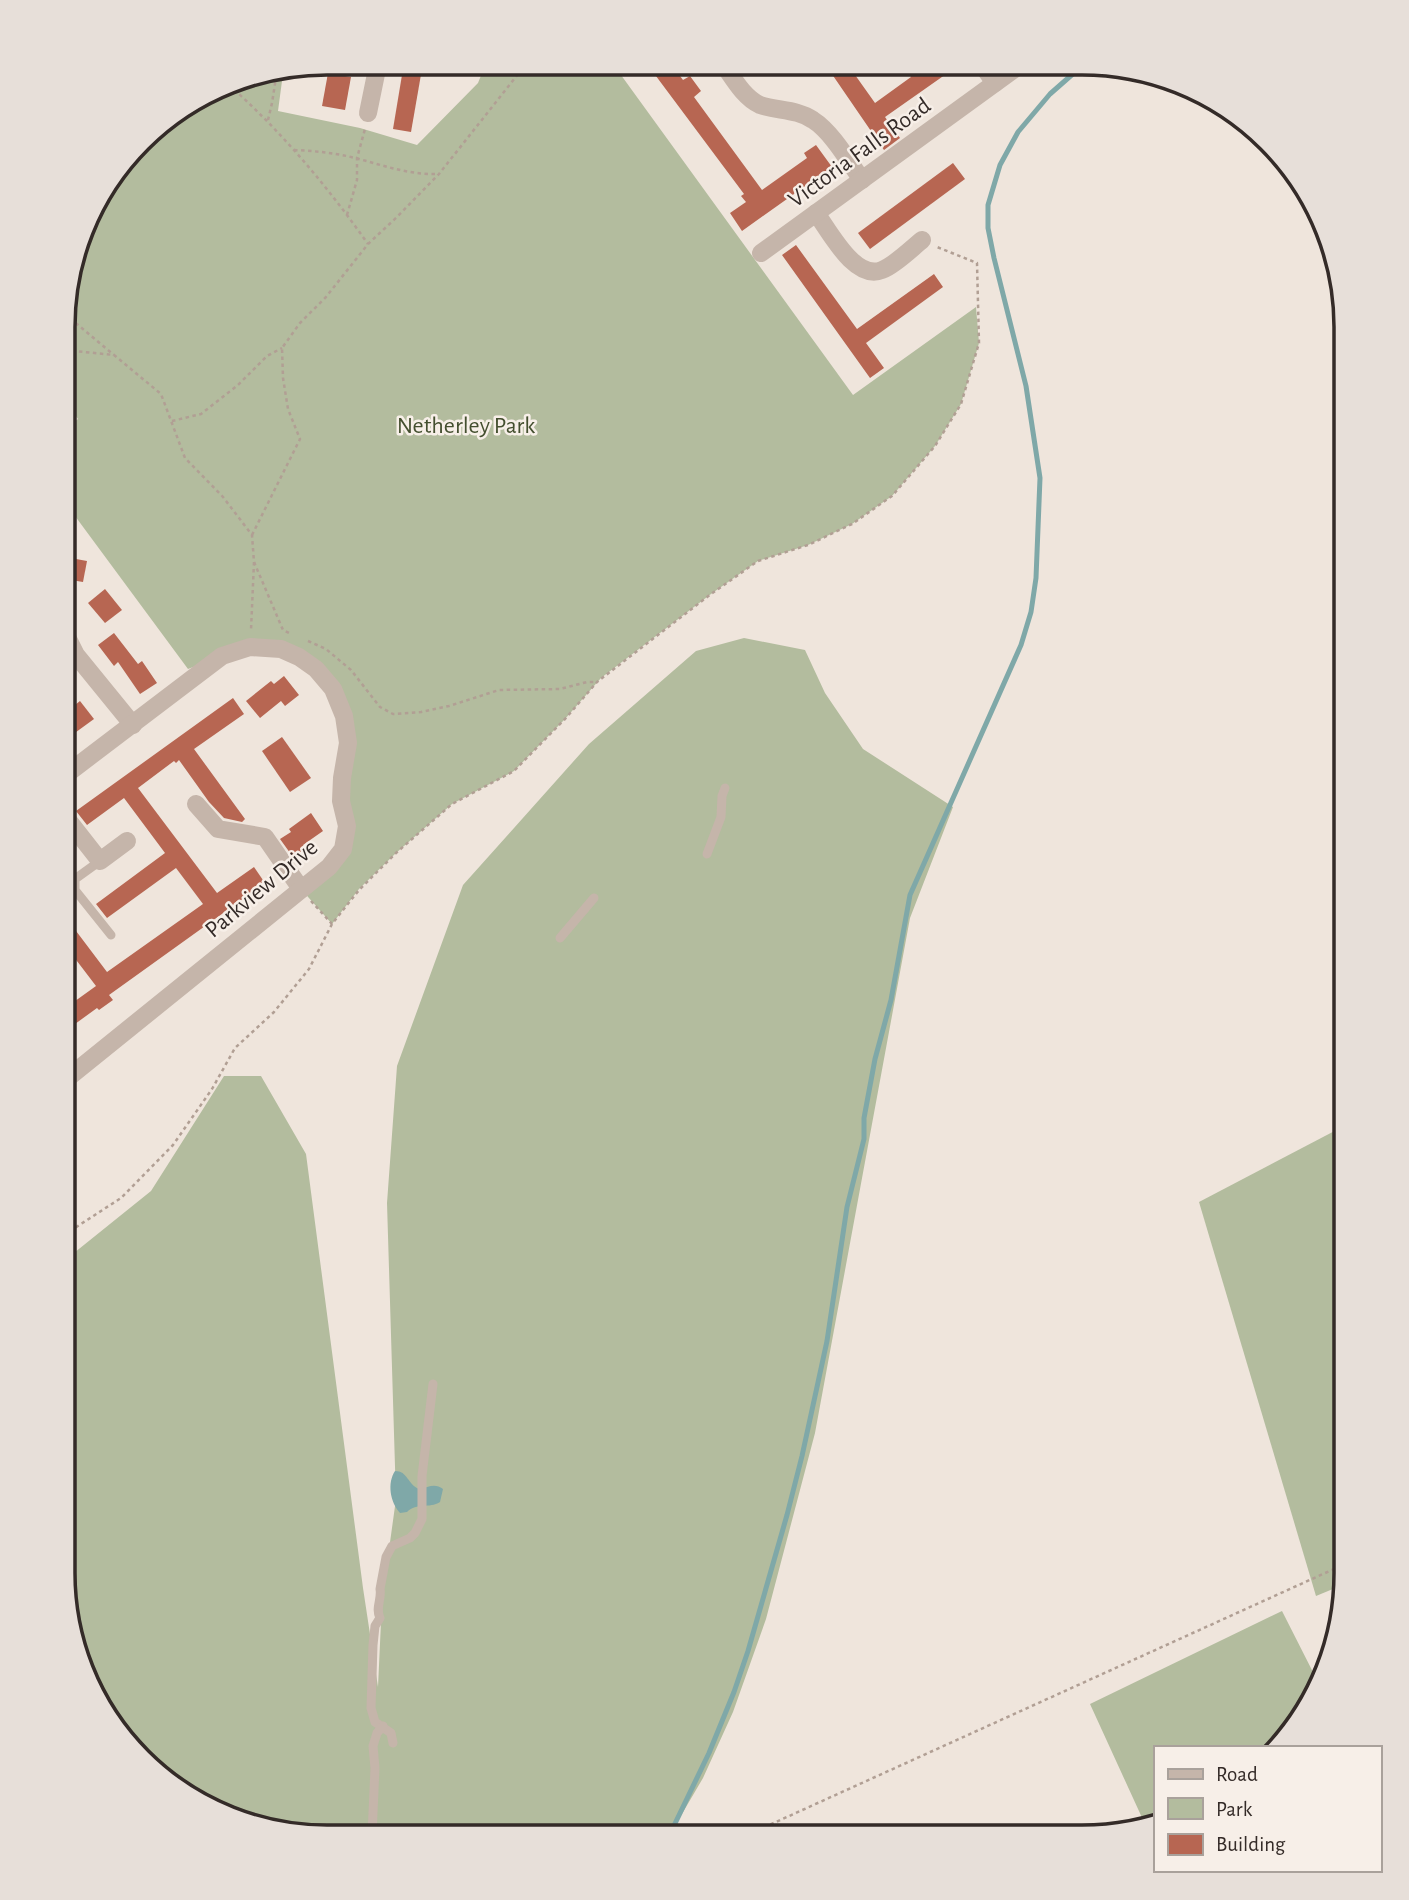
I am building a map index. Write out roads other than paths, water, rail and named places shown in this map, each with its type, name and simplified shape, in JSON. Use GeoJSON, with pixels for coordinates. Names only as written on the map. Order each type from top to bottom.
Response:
{"type":"FeatureCollection","features":[{"type":"Feature","properties":{"kind":"street"},"geometry":{"type":"LineString","coordinates":[[368,113],[376,75]]}},
{"type":"Feature","properties":{"kind":"street"},"geometry":{"type":"LineString","coordinates":[[731,75],[757,104],[797,112],[814,120],[831,137],[862,180]]}},
{"type":"Feature","properties":{"kind":"street"},"geometry":{"type":"LineString","coordinates":[[989,75],[995,83]]}},
{"type":"Feature","properties":{"kind":"street","name":"Victoria Falls Road"},"geometry":{"type":"LineString","coordinates":[[761,253],[1006,75]]}},
{"type":"Feature","properties":{"kind":"street"},"geometry":{"type":"LineString","coordinates":[[816,213],[861,278],[883,270],[922,240]]}},
{"type":"Feature","properties":{"kind":"street","name":"Parkview Drive"},"geometry":{"type":"LineString","coordinates":[[75,1072],[328,867],[343,849],[347,827],[341,802],[348,743],[344,716],[333,689],[316,670],[299,657],[281,649],[250,647],[222,656],[133,725]]}},
{"type":"Feature","properties":{"kind":"street"},"geometry":{"type":"LineString","coordinates":[[75,653],[133,725],[75,768]]}},
{"type":"Feature","properties":{"kind":"street"},"geometry":{"type":"LineString","coordinates":[[196,804],[218,829],[265,837],[301,889]]}},
{"type":"Feature","properties":{"kind":"street"},"geometry":{"type":"LineString","coordinates":[[75,829],[100,861],[127,841]]}},
{"type":"Feature","properties":{"kind":"lane"},"geometry":{"type":"LineString","coordinates":[[708,854],[721,817],[725,788]]}},
{"type":"Feature","properties":{"kind":"lane"},"geometry":{"type":"LineString","coordinates":[[100,861],[75,879],[75,890],[111,936]]}},
{"type":"Feature","properties":{"kind":"lane"},"geometry":{"type":"LineString","coordinates":[[560,938],[594,898]]}},
{"type":"Feature","properties":{"kind":"lane"},"geometry":{"type":"LineString","coordinates":[[393,1743],[391,1733],[373,1717],[370,1700],[375,1626],[380,1618],[377,1609],[386,1557],[392,1546],[410,1538],[422,1519],[422,1476],[433,1384]]}},
{"type":"Feature","properties":{"kind":"lane"},"geometry":{"type":"LineString","coordinates":[[372,1825],[373,1746],[377,1733],[383,1726]]}},
{"type":"Feature","properties":{"kind":"water"},"geometry":{"type":"Polygon","coordinates":[[[395,1471],[403,1473],[419,1489],[435,1486],[443,1489],[440,1502],[400,1513],[391,1492],[395,1471]]]}},
{"type":"Feature","properties":{"kind":"waterway"},"geometry":{"type":"LineString","coordinates":[[674,1825],[709,1753],[734,1692],[748,1651],[802,1456],[827,1341],[847,1207],[864,1139],[864,1118],[875,1059],[891,1000],[910,895],[1021,645],[1031,612],[1036,578],[1040,478],[1026,386],[988,228],[988,205],[1000,165],[1018,132],[1050,94],[1072,75]]}},
{"type":"Feature","properties":{"kind":"park label","name":"Netherley Park"},"geometry":{"type":"Point","coordinates":[466,425]}}]}
